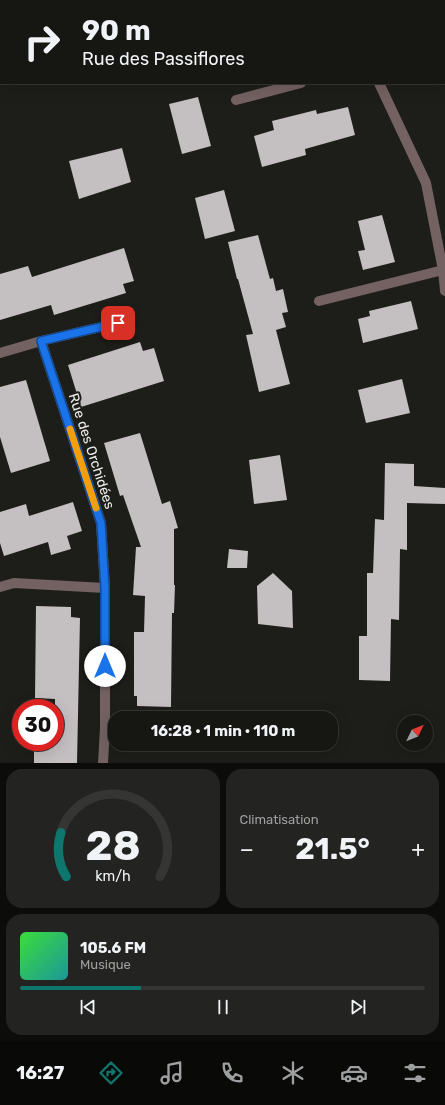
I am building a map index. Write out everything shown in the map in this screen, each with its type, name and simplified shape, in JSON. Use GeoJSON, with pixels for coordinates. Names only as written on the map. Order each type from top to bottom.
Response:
{"type":"FeatureCollection","features":[{"type":"Feature","properties":{"kind":"street"},"geometry":{"type":"LineString","coordinates":[[236,100],[297,84]]}},
{"type":"Feature","properties":{"kind":"street"},"geometry":{"type":"LineString","coordinates":[[379,84],[426,183],[443,270],[445,291]]}},
{"type":"Feature","properties":{"kind":"street"},"geometry":{"type":"LineString","coordinates":[[319,301],[443,270]]}},
{"type":"Feature","properties":{"kind":"street"},"geometry":{"type":"LineString","coordinates":[[0,353],[41,341],[118,323]]}},
{"type":"Feature","properties":{"kind":"street","name":"Rue des Orchidées"},"geometry":{"type":"LineString","coordinates":[[41,341],[101,523],[105,588],[105,728],[103,763]]}},
{"type":"Feature","properties":{"kind":"street"},"geometry":{"type":"LineString","coordinates":[[0,587],[14,583],[105,588]]}},
{"type":"Feature","properties":{"kind":"building"},"geometry":{"type":"Polygon","coordinates":[[[198,97],[211,146],[182,154],[169,104],[198,97]]]}},
{"type":"Feature","properties":{"kind":"building"},"geometry":{"type":"Polygon","coordinates":[[[348,107],[355,135],[305,149],[306,155],[262,167],[254,136],[274,130],[272,121],[316,110],[317,114],[348,107]]]}},
{"type":"Feature","properties":{"kind":"building"},"geometry":{"type":"Polygon","coordinates":[[[122,148],[131,182],[79,199],[69,161],[122,148]]]}},
{"type":"Feature","properties":{"kind":"building"},"geometry":{"type":"Polygon","coordinates":[[[224,190],[235,231],[205,239],[195,198],[224,190]]]}},
{"type":"Feature","properties":{"kind":"building"},"geometry":{"type":"Polygon","coordinates":[[[382,215],[395,262],[363,270],[358,251],[365,250],[358,221],[382,215]]]}},
{"type":"Feature","properties":{"kind":"building"},"geometry":{"type":"Polygon","coordinates":[[[258,235],[270,279],[273,278],[276,291],[283,289],[288,312],[282,313],[286,327],[276,330],[290,384],[259,392],[246,335],[253,334],[228,242],[258,235]]]}},
{"type":"Feature","properties":{"kind":"building"},"geometry":{"type":"Polygon","coordinates":[[[124,248],[134,281],[123,284],[126,293],[54,315],[51,305],[0,320],[0,274],[28,266],[32,277],[124,248]]]}},
{"type":"Feature","properties":{"kind":"building"},"geometry":{"type":"Polygon","coordinates":[[[411,301],[418,329],[363,343],[358,319],[370,316],[369,311],[411,301]]]}},
{"type":"Feature","properties":{"kind":"building"},"geometry":{"type":"Polygon","coordinates":[[[140,342],[143,351],[154,348],[164,381],[81,407],[68,365],[140,342]]]}},
{"type":"Feature","properties":{"kind":"building"},"geometry":{"type":"Polygon","coordinates":[[[402,379],[410,413],[366,423],[358,390],[402,379]]]}},
{"type":"Feature","properties":{"kind":"building"},"geometry":{"type":"Polygon","coordinates":[[[26,380],[50,461],[11,473],[0,437],[0,387],[26,380]]]}},
{"type":"Feature","properties":{"kind":"building"},"geometry":{"type":"Polygon","coordinates":[[[140,433],[162,504],[170,501],[178,528],[174,529],[175,585],[174,613],[172,613],[171,707],[137,706],[137,696],[134,696],[134,632],[144,632],[145,596],[133,595],[136,547],[141,547],[123,495],[120,496],[104,443],[140,433]]]}},
{"type":"Feature","properties":{"kind":"building"},"geometry":{"type":"Polygon","coordinates":[[[280,455],[287,500],[254,504],[249,460],[280,455]]]}},
{"type":"Feature","properties":{"kind":"building"},"geometry":{"type":"Polygon","coordinates":[[[385,463],[414,464],[414,486],[445,488],[445,504],[407,503],[407,550],[400,549],[399,620],[391,619],[390,681],[359,680],[359,636],[367,636],[367,573],[373,573],[375,519],[384,520],[385,463]]]}},
{"type":"Feature","properties":{"kind":"building"},"geometry":{"type":"Polygon","coordinates":[[[73,502],[82,531],[67,536],[71,549],[51,555],[48,542],[4,556],[0,543],[0,512],[26,504],[29,516],[73,502]]]}},
{"type":"Feature","properties":{"kind":"building"},"geometry":{"type":"Polygon","coordinates":[[[229,549],[248,551],[247,568],[227,568],[229,549]]]}},
{"type":"Feature","properties":{"kind":"building"},"geometry":{"type":"Polygon","coordinates":[[[273,573],[292,591],[293,628],[258,624],[257,586],[273,573]]]}},
{"type":"Feature","properties":{"kind":"building"},"geometry":{"type":"Polygon","coordinates":[[[36,606],[71,607],[71,617],[80,618],[77,763],[34,763],[34,751],[64,751],[64,699],[35,698],[36,606]]]}},
{"type":"Feature","properties":{"kind":"slow traffic"},"geometry":{"type":"LineString","coordinates":[[70,429],[96,508]]}},
{"type":"Feature","properties":{"kind":"route"},"geometry":{"type":"LineString","coordinates":[[105,666],[105,588],[101,523],[41,341],[118,323]]}}]}
